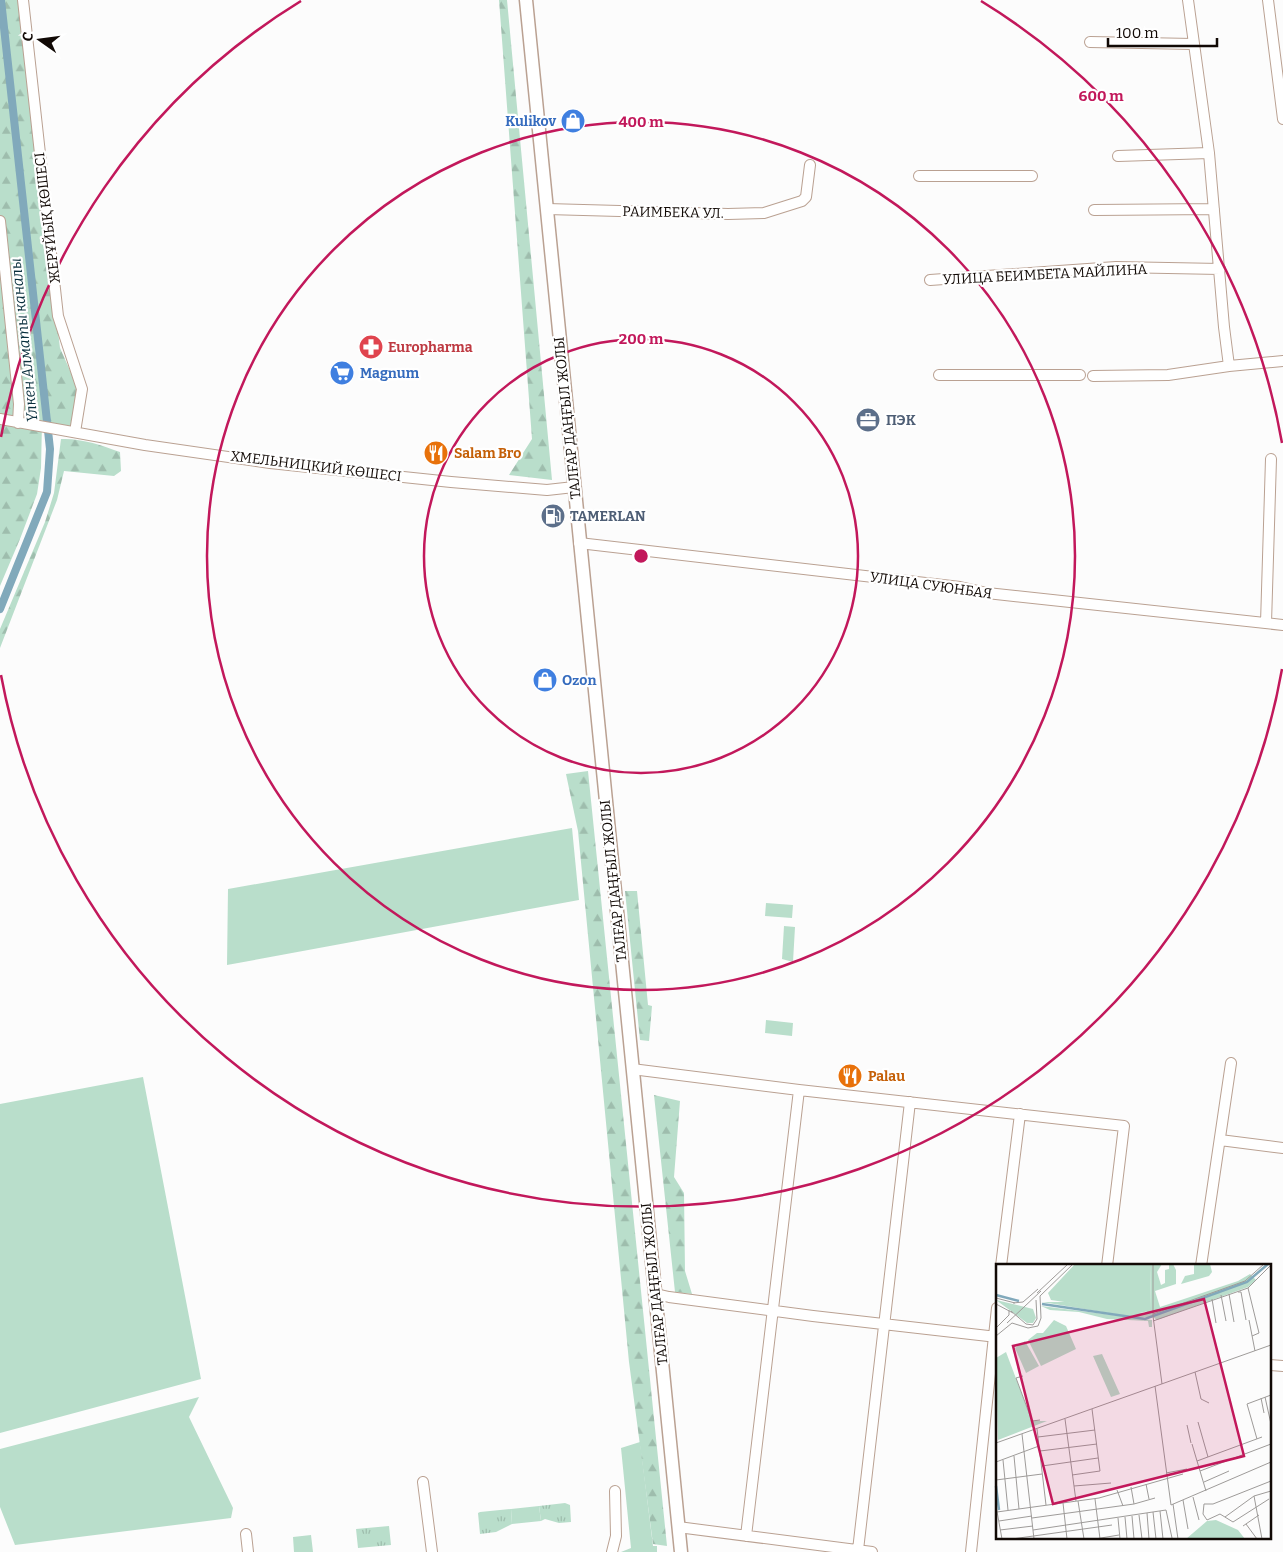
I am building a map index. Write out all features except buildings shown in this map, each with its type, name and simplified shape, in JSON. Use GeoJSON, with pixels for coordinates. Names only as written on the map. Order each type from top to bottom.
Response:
{"type":"FeatureCollection","features":[{"type":"Feature","properties":{"kind":"main road","name":"ТАЛҒАР ДАҢҒЫЛ ЖОЛЫ"},"geometry":{"type":"LineString","coordinates":[[526,0],[579,543],[656,1294],[680,1552]]}},
{"type":"Feature","properties":{"kind":"street","name":"ЖЕРҰЙЫҚ КӨШЕСІ"},"geometry":{"type":"LineString","coordinates":[[23,0],[58,316],[82,389],[75,432]]}},
{"type":"Feature","properties":{"kind":"street"},"geometry":{"type":"LineString","coordinates":[[1188,0],[1209,153],[1229,366]]}},
{"type":"Feature","properties":{"kind":"street"},"geometry":{"type":"LineString","coordinates":[[1268,0],[1283,119]]}},
{"type":"Feature","properties":{"kind":"street"},"geometry":{"type":"LineString","coordinates":[[1090,42],[1193,44]]}},
{"type":"Feature","properties":{"kind":"street"},"geometry":{"type":"LineString","coordinates":[[1118,156],[1209,153]]}},
{"type":"Feature","properties":{"kind":"street","name":"РАИМБЕКА УЛ."},"geometry":{"type":"LineString","coordinates":[[547,209],[718,214],[764,213],[797,204],[806,197],[810,165]]}},
{"type":"Feature","properties":{"kind":"street"},"geometry":{"type":"LineString","coordinates":[[919,176],[1032,176]]}},
{"type":"Feature","properties":{"kind":"street"},"geometry":{"type":"LineString","coordinates":[[1094,210],[1214,209]]}},
{"type":"Feature","properties":{"kind":"street"},"geometry":{"type":"LineString","coordinates":[[0,221],[19,404],[18,422],[0,418]]}},
{"type":"Feature","properties":{"kind":"street","name":"УЛИЦА БЕИМБЕТА МАЙЛИНА"},"geometry":{"type":"LineString","coordinates":[[930,280],[1116,267],[1220,269]]}},
{"type":"Feature","properties":{"kind":"street"},"geometry":{"type":"LineString","coordinates":[[1093,376],[1168,375],[1229,366],[1283,361]]}},
{"type":"Feature","properties":{"kind":"street"},"geometry":{"type":"LineString","coordinates":[[939,375],[1080,375]]}},
{"type":"Feature","properties":{"kind":"street","name":"ХМЕЛЬНИЦКИЙ КӨШЕСІ"},"geometry":{"type":"LineString","coordinates":[[18,422],[145,445],[270,463],[547,490],[574,487]]}},
{"type":"Feature","properties":{"kind":"street"},"geometry":{"type":"LineString","coordinates":[[1266,623],[1271,459]]}},
{"type":"Feature","properties":{"kind":"street","name":"УЛИЦА СУЮНБАЯ"},"geometry":{"type":"LineString","coordinates":[[579,543],[960,587],[987,593],[1283,625]]}},
{"type":"Feature","properties":{"kind":"street"},"geometry":{"type":"LineString","coordinates":[[1201,1264],[1232,1063]]}},
{"type":"Feature","properties":{"kind":"street"},"geometry":{"type":"LineString","coordinates":[[632,1069],[799,1090],[1124,1126],[1106,1264]]}},
{"type":"Feature","properties":{"kind":"street"},"geometry":{"type":"LineString","coordinates":[[746,1536],[799,1090]]}},
{"type":"Feature","properties":{"kind":"street"},"geometry":{"type":"LineString","coordinates":[[858,1550],[910,1102]]}},
{"type":"Feature","properties":{"kind":"street"},"geometry":{"type":"LineString","coordinates":[[1001,1264],[1020,1114]]}},
{"type":"Feature","properties":{"kind":"street"},"geometry":{"type":"LineString","coordinates":[[1220,1140],[1283,1148]]}},
{"type":"Feature","properties":{"kind":"street"},"geometry":{"type":"LineString","coordinates":[[656,1294],[773,1311],[995,1336]]}},
{"type":"Feature","properties":{"kind":"street"},"geometry":{"type":"LineString","coordinates":[[971,1552],[996,1322]]}},
{"type":"Feature","properties":{"kind":"street"},"geometry":{"type":"LineString","coordinates":[[1270,1365],[1283,1366]]}},
{"type":"Feature","properties":{"kind":"street"},"geometry":{"type":"LineString","coordinates":[[423,1482],[432,1552]]}},
{"type":"Feature","properties":{"kind":"street"},"geometry":{"type":"LineString","coordinates":[[612,1552],[616,1536],[615,1491]]}},
{"type":"Feature","properties":{"kind":"street"},"geometry":{"type":"LineString","coordinates":[[678,1527],[746,1536],[818,1549],[872,1552]]}},
{"type":"Feature","properties":{"kind":"street"},"geometry":{"type":"LineString","coordinates":[[246,1534],[248,1552]]}},
{"type":"Feature","properties":{"kind":"green space"},"geometry":{"type":"Polygon","coordinates":[[[0,0],[18,0],[60,348],[76,384],[78,401],[72,428],[42,423],[41,468],[37,494],[0,586],[0,0]]]}},
{"type":"Feature","properties":{"kind":"green space"},"geometry":{"type":"Polygon","coordinates":[[[499,0],[507,0],[552,480],[509,475],[532,439],[499,0]]]}},
{"type":"Feature","properties":{"kind":"green space"},"geometry":{"type":"Polygon","coordinates":[[[61,439],[83,441],[120,452],[121,471],[114,476],[64,471],[57,500],[0,648],[0,629],[45,522],[54,493],[61,439]]]}},
{"type":"Feature","properties":{"kind":"green space"},"geometry":{"type":"Polygon","coordinates":[[[588,771],[667,1546],[653,1544],[629,1362],[578,831],[566,774],[588,771]]]}},
{"type":"Feature","properties":{"kind":"green space"},"geometry":{"type":"Polygon","coordinates":[[[572,828],[579,900],[227,965],[228,889],[572,828]]]}},
{"type":"Feature","properties":{"kind":"green space"},"geometry":{"type":"Polygon","coordinates":[[[625,891],[637,891],[648,1005],[652,1006],[649,1041],[640,1040],[625,891]]]}},
{"type":"Feature","properties":{"kind":"green space"},"geometry":{"type":"Polygon","coordinates":[[[766,903],[793,905],[792,918],[765,916],[766,903]]]}},
{"type":"Feature","properties":{"kind":"green space"},"geometry":{"type":"Polygon","coordinates":[[[784,926],[795,927],[793,962],[782,959],[784,926]]]}},
{"type":"Feature","properties":{"kind":"green space"},"geometry":{"type":"Polygon","coordinates":[[[766,1020],[793,1023],[792,1036],[765,1033],[766,1020]]]}},
{"type":"Feature","properties":{"kind":"green space"},"geometry":{"type":"Polygon","coordinates":[[[143,1077],[201,1379],[0,1433],[0,1104],[143,1077]]]}},
{"type":"Feature","properties":{"kind":"green space"},"geometry":{"type":"Polygon","coordinates":[[[654,1095],[680,1101],[674,1177],[684,1193],[685,1271],[692,1294],[675,1292],[654,1095]]]}},
{"type":"Feature","properties":{"kind":"green space"},"geometry":{"type":"Polygon","coordinates":[[[199,1397],[189,1417],[233,1508],[231,1518],[15,1545],[0,1507],[0,1449],[199,1397]]]}},
{"type":"Feature","properties":{"kind":"green space"},"geometry":{"type":"Polygon","coordinates":[[[640,1442],[653,1546],[657,1546],[657,1552],[621,1552],[631,1548],[621,1448],[640,1442]]]}},
{"type":"Feature","properties":{"kind":"green space"},"geometry":{"type":"Polygon","coordinates":[[[565,1503],[570,1505],[571,1522],[559,1523],[545,1519],[541,1521],[539,1506],[565,1503]]]}},
{"type":"Feature","properties":{"kind":"green space"},"geometry":{"type":"Polygon","coordinates":[[[539,1506],[541,1521],[512,1524],[511,1509],[539,1506]]]}},
{"type":"Feature","properties":{"kind":"green space"},"geometry":{"type":"Polygon","coordinates":[[[511,1509],[512,1524],[496,1532],[480,1534],[478,1513],[511,1509]]]}},
{"type":"Feature","properties":{"kind":"green space"},"geometry":{"type":"Polygon","coordinates":[[[389,1526],[391,1545],[358,1548],[356,1529],[389,1526]]]}},
{"type":"Feature","properties":{"kind":"green space"},"geometry":{"type":"Polygon","coordinates":[[[311,1535],[313,1552],[294,1552],[293,1537],[311,1535]]]}},
{"type":"Feature","properties":{"kind":"waterway","name":"Үлкен Алматы каналы"},"geometry":{"type":"LineString","coordinates":[[0,609],[47,492],[50,449],[1,0]]}},
{"type":"Feature","properties":{"kind":"place","name":"Kulikov"},"geometry":{"type":"Point","coordinates":[573,121]}},
{"type":"Feature","properties":{"kind":"place","name":"Europharma"},"geometry":{"type":"Point","coordinates":[371,347]}},
{"type":"Feature","properties":{"kind":"place","name":"Magnum"},"geometry":{"type":"Point","coordinates":[342,373]}},
{"type":"Feature","properties":{"kind":"place","name":"ПЭК"},"geometry":{"type":"Point","coordinates":[868,420]}},
{"type":"Feature","properties":{"kind":"place","name":"Salam Bro"},"geometry":{"type":"Point","coordinates":[436,453]}},
{"type":"Feature","properties":{"kind":"place","name":"TAMERLAN"},"geometry":{"type":"Point","coordinates":[553,516]}},
{"type":"Feature","properties":{"kind":"place","name":"Ozon"},"geometry":{"type":"Point","coordinates":[545,680]}},
{"type":"Feature","properties":{"kind":"place","name":"Palau"},"geometry":{"type":"Point","coordinates":[850,1076]}}]}
